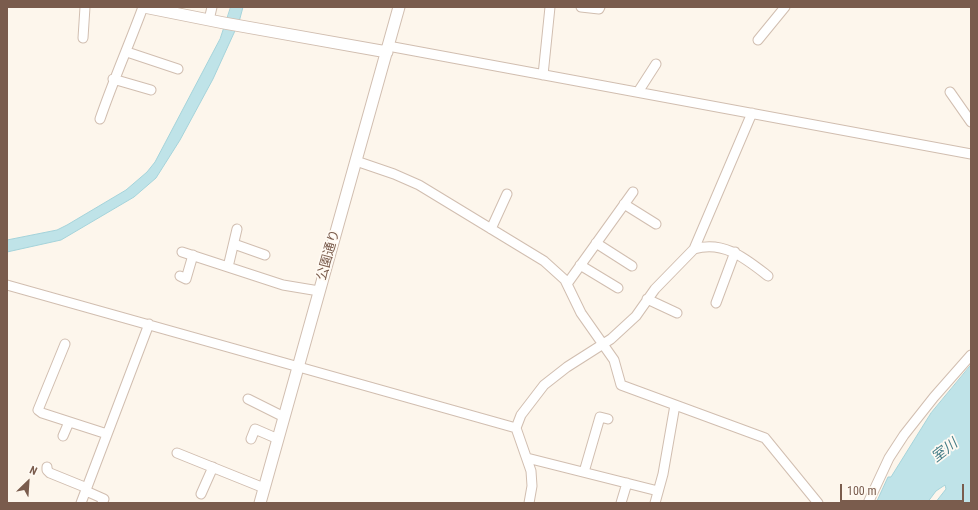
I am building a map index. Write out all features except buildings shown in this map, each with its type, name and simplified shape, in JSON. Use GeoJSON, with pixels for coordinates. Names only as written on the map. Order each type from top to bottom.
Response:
{"type":"FeatureCollection","features":[{"type":"Feature","properties":{"kind":"street"},"geometry":{"type":"LineString","coordinates":[[83,38],[85,7]]}},
{"type":"Feature","properties":{"kind":"street"},"geometry":{"type":"LineString","coordinates":[[100,119],[113,78],[127,52],[143,7],[239,26],[543,75],[971,154]]}},
{"type":"Feature","properties":{"kind":"street"},"geometry":{"type":"LineString","coordinates":[[209,20],[212,7]]}},
{"type":"Feature","properties":{"kind":"street","name":"公園通り"},"geometry":{"type":"LineString","coordinates":[[260,503],[399,7]]}},
{"type":"Feature","properties":{"kind":"street"},"geometry":{"type":"LineString","coordinates":[[543,75],[550,7]]}},
{"type":"Feature","properties":{"kind":"street"},"geometry":{"type":"LineString","coordinates":[[580,7],[599,9],[600,7]]}},
{"type":"Feature","properties":{"kind":"street"},"geometry":{"type":"LineString","coordinates":[[758,40],[785,7]]}},
{"type":"Feature","properties":{"kind":"street"},"geometry":{"type":"LineString","coordinates":[[127,52],[178,69]]}},
{"type":"Feature","properties":{"kind":"street"},"geometry":{"type":"LineString","coordinates":[[638,92],[656,64]]}},
{"type":"Feature","properties":{"kind":"street"},"geometry":{"type":"LineString","coordinates":[[113,78],[151,90]]}},
{"type":"Feature","properties":{"kind":"street"},"geometry":{"type":"LineString","coordinates":[[950,92],[971,122]]}},
{"type":"Feature","properties":{"kind":"street"},"geometry":{"type":"LineString","coordinates":[[529,503],[532,486],[527,458],[516,428],[528,404],[544,385],[567,367],[602,345],[636,316],[659,284],[694,249],[752,113]]}},
{"type":"Feature","properties":{"kind":"street"},"geometry":{"type":"LineString","coordinates":[[356,161],[419,185],[544,261],[565,280],[581,313],[602,345],[614,360],[621,385],[765,438],[818,503]]}},
{"type":"Feature","properties":{"kind":"street"},"geometry":{"type":"LineString","coordinates":[[567,284],[633,192]]}},
{"type":"Feature","properties":{"kind":"street"},"geometry":{"type":"LineString","coordinates":[[491,229],[507,194]]}},
{"type":"Feature","properties":{"kind":"street"},"geometry":{"type":"LineString","coordinates":[[624,204],[656,224]]}},
{"type":"Feature","properties":{"kind":"street"},"geometry":{"type":"LineString","coordinates":[[228,267],[237,230]]}},
{"type":"Feature","properties":{"kind":"street"},"geometry":{"type":"LineString","coordinates":[[596,243],[632,266]]}},
{"type":"Feature","properties":{"kind":"street"},"geometry":{"type":"LineString","coordinates":[[234,244],[265,255]]}},
{"type":"Feature","properties":{"kind":"street"},"geometry":{"type":"LineString","coordinates":[[694,249],[700,247],[723,248],[735,252],[768,276]]}},
{"type":"Feature","properties":{"kind":"street"},"geometry":{"type":"LineString","coordinates":[[182,252],[283,285],[319,291]]}},
{"type":"Feature","properties":{"kind":"street"},"geometry":{"type":"LineString","coordinates":[[716,303],[735,252]]}},
{"type":"Feature","properties":{"kind":"street"},"geometry":{"type":"LineString","coordinates":[[180,276],[186,279],[193,255]]}},
{"type":"Feature","properties":{"kind":"street"},"geometry":{"type":"LineString","coordinates":[[580,265],[618,288]]}},
{"type":"Feature","properties":{"kind":"street"},"geometry":{"type":"LineString","coordinates":[[7,285],[516,428]]}},
{"type":"Feature","properties":{"kind":"street"},"geometry":{"type":"LineString","coordinates":[[647,299],[677,313]]}},
{"type":"Feature","properties":{"kind":"street"},"geometry":{"type":"LineString","coordinates":[[81,503],[149,324]]}},
{"type":"Feature","properties":{"kind":"street"},"geometry":{"type":"LineString","coordinates":[[65,344],[38,410],[42,413],[108,434]]}},
{"type":"Feature","properties":{"kind":"street"},"geometry":{"type":"LineString","coordinates":[[868,503],[889,458],[904,435],[934,397],[971,355]]}},
{"type":"Feature","properties":{"kind":"street"},"geometry":{"type":"LineString","coordinates":[[248,399],[284,417]]}},
{"type":"Feature","properties":{"kind":"street"},"geometry":{"type":"LineString","coordinates":[[654,503],[658,491],[675,405]]}},
{"type":"Feature","properties":{"kind":"street"},"geometry":{"type":"LineString","coordinates":[[584,472],[600,417],[608,419]]}},
{"type":"Feature","properties":{"kind":"street"},"geometry":{"type":"LineString","coordinates":[[63,436],[69,422]]}},
{"type":"Feature","properties":{"kind":"street"},"geometry":{"type":"LineString","coordinates":[[251,439],[256,429],[278,439]]}},
{"type":"Feature","properties":{"kind":"street"},"geometry":{"type":"LineString","coordinates":[[176,453],[264,488]]}},
{"type":"Feature","properties":{"kind":"street"},"geometry":{"type":"LineString","coordinates":[[527,458],[658,491]]}},
{"type":"Feature","properties":{"kind":"street"},"geometry":{"type":"LineString","coordinates":[[47,466],[47,470],[50,473],[87,489],[104,499],[102,503]]}},
{"type":"Feature","properties":{"kind":"street"},"geometry":{"type":"LineString","coordinates":[[200,494],[213,468]]}},
{"type":"Feature","properties":{"kind":"street"},"geometry":{"type":"LineString","coordinates":[[621,503],[627,483]]}},
{"type":"Feature","properties":{"kind":"water"},"geometry":{"type":"Polygon","coordinates":[[[231,7],[243,7],[239,22],[213,79],[180,140],[156,178],[134,197],[61,240],[7,252],[7,240],[57,230],[126,190],[147,172],[155,162],[220,39],[231,7]]]}},
{"type":"Feature","properties":{"kind":"water","name":"室川"},"geometry":{"type":"Polygon","coordinates":[[[971,365],[971,503],[935,503],[946,489],[945,485],[936,491],[927,503],[876,503],[888,477],[891,477],[931,413],[971,365]]]}}]}
